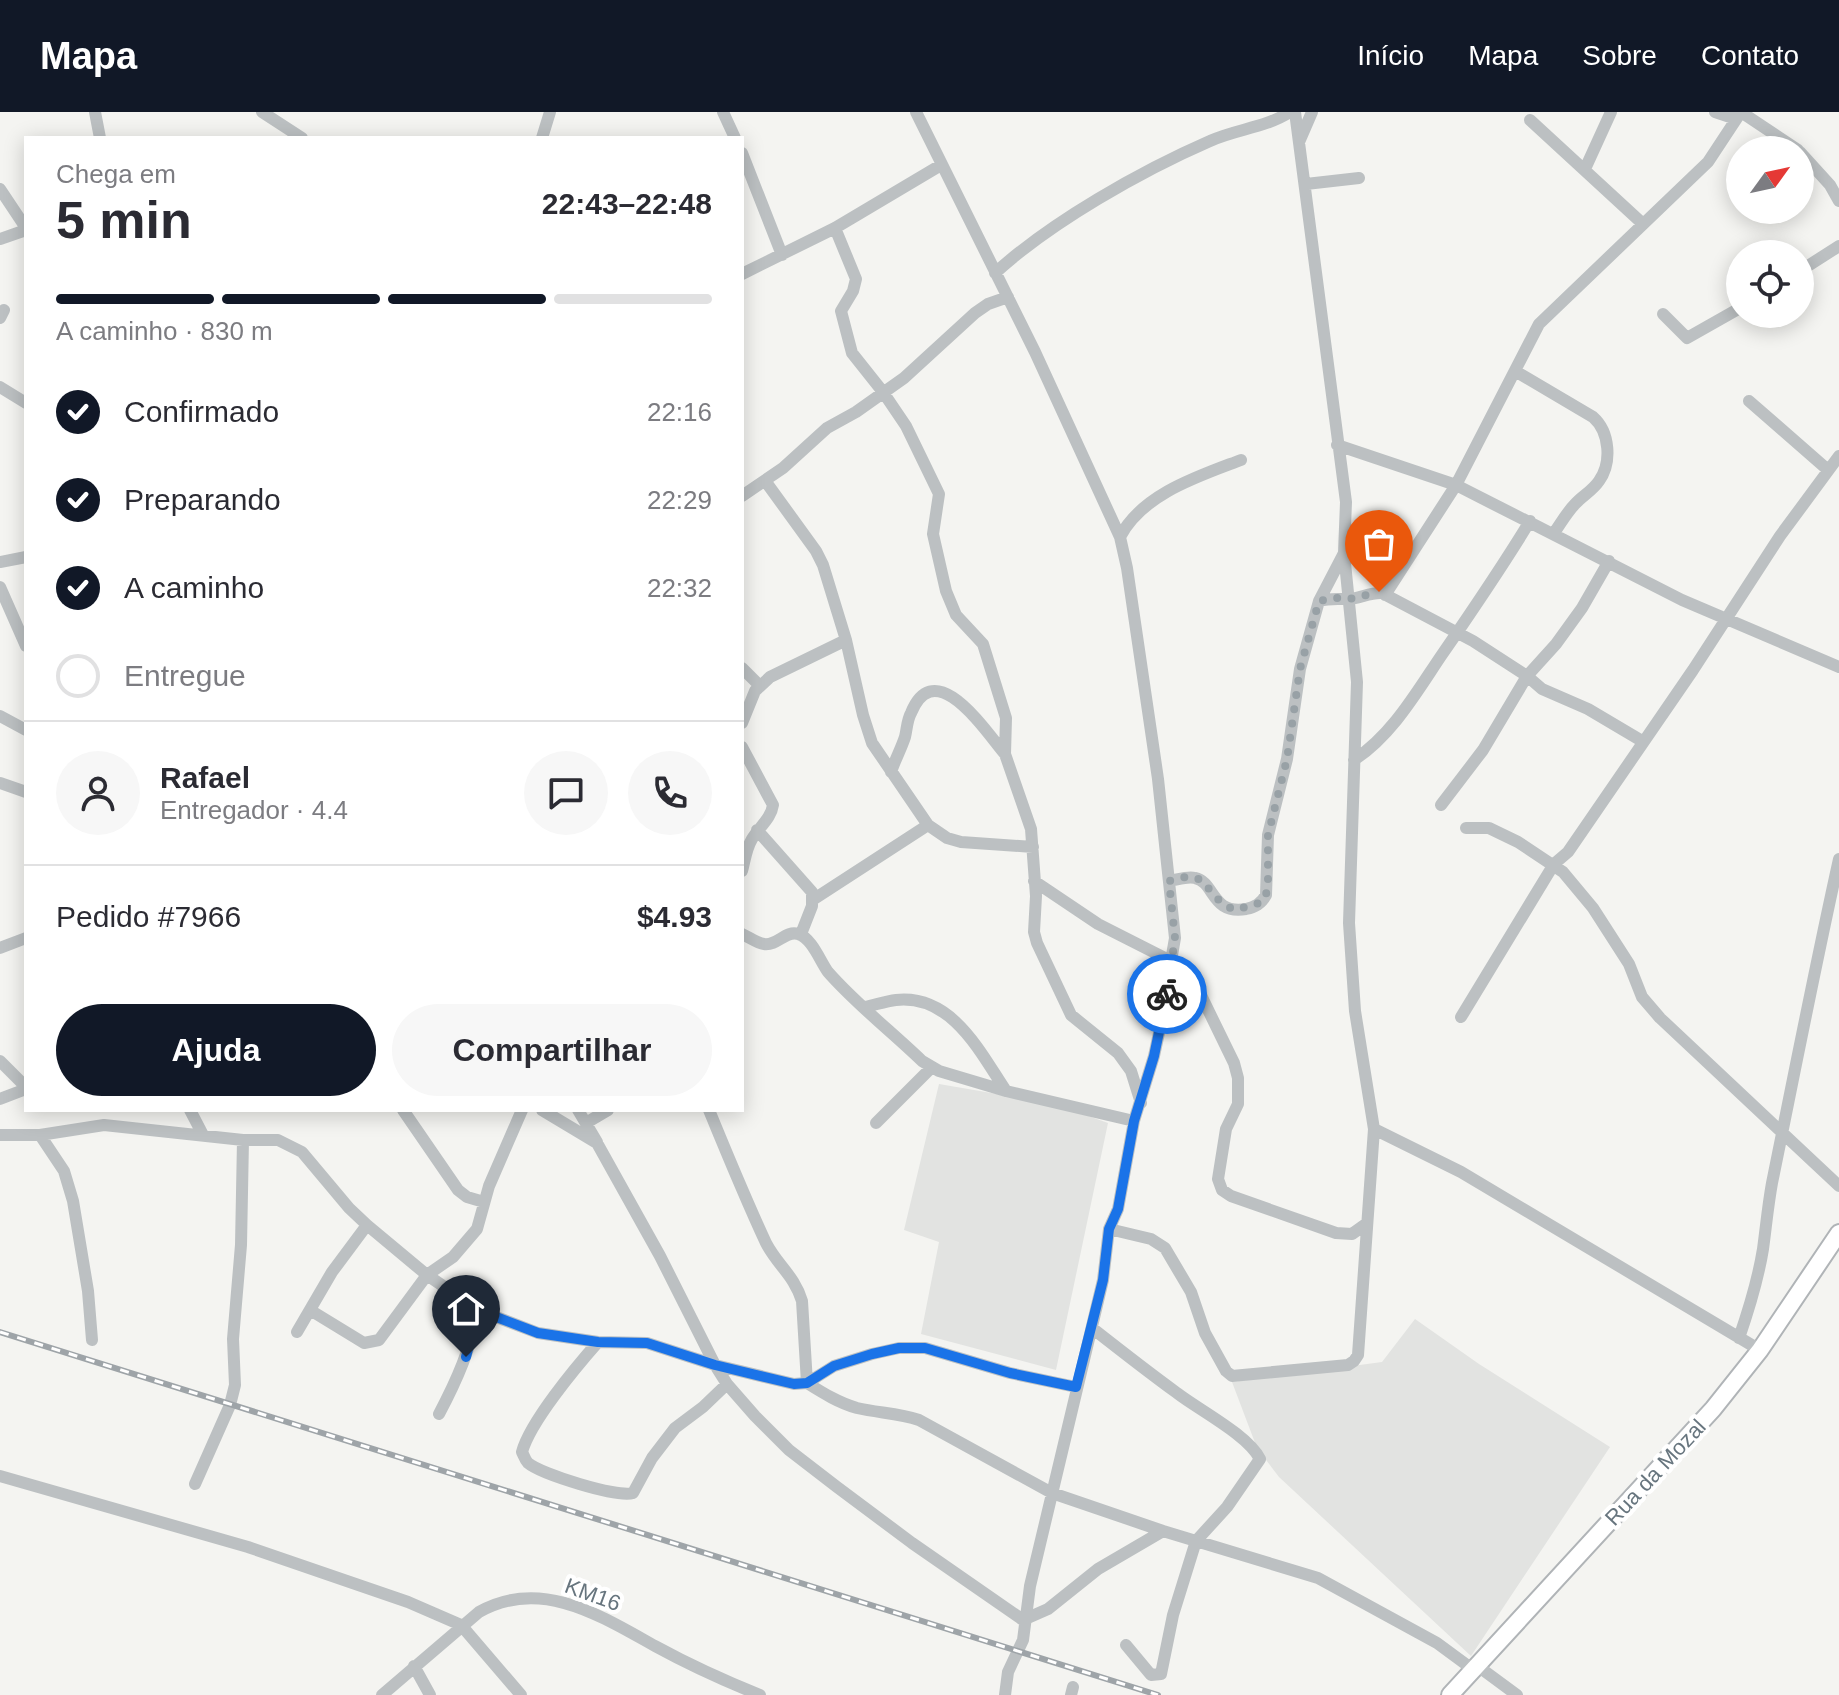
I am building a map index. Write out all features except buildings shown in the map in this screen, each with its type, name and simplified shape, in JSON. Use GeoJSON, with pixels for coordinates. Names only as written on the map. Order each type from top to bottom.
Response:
{"type":"FeatureCollection","features":[{"type":"Feature","properties":{"kind":"main road","name":"Rua da Mozal"},"geometry":{"type":"LineString","coordinates":[[1451,1695],[1713,1409],[1760,1350],[1839,1233]]}},
{"type":"Feature","properties":{"kind":"main road","name":"Rua da Mozal"},"geometry":{"type":"LineString","coordinates":[[1633,1500],[1477,1669],[1451,1695],[1633,1500]]}},
{"type":"Feature","properties":{"kind":"street"},"geometry":{"type":"LineString","coordinates":[[95,112],[100,136]]}},
{"type":"Feature","properties":{"kind":"street"},"geometry":{"type":"LineString","coordinates":[[262,112],[299,136]]}},
{"type":"Feature","properties":{"kind":"street"},"geometry":{"type":"LineString","coordinates":[[543,136],[550,112]]}},
{"type":"Feature","properties":{"kind":"street"},"geometry":{"type":"LineString","coordinates":[[723,112],[734,136]]}},
{"type":"Feature","properties":{"kind":"street"},"geometry":{"type":"LineString","coordinates":[[916,112],[1008,297],[1120,537],[1158,779],[1174,922],[1171,967],[1141,1103],[1134,1121],[1118,1209],[1109,1229],[1103,1280],[1023,1620],[1023,1640],[1008,1672],[1005,1695]]}},
{"type":"Feature","properties":{"kind":"street"},"geometry":{"type":"LineString","coordinates":[[995,273],[1048,232],[1137,178],[1213,139],[1257,127],[1293,112],[1306,184],[1346,502],[1344,553],[1357,682],[1349,923],[1355,1011],[1374,1129],[1359,1341],[1354,1361],[1339,1366],[1232,1376],[1226,1371],[1205,1333],[1191,1292],[1165,1248],[1151,1239],[1109,1229]]}},
{"type":"Feature","properties":{"kind":"street"},"geometry":{"type":"LineString","coordinates":[[1299,143],[1312,112]]}},
{"type":"Feature","properties":{"kind":"street"},"geometry":{"type":"LineString","coordinates":[[1585,169],[1611,112]]}},
{"type":"Feature","properties":{"kind":"street"},"geometry":{"type":"LineString","coordinates":[[1715,112],[1739,115],[1774,136]]}},
{"type":"Feature","properties":{"kind":"street"},"geometry":{"type":"LineString","coordinates":[[1385,595],[1456,485],[1539,324],[1708,162],[1739,115]]}},
{"type":"Feature","properties":{"kind":"street"},"geometry":{"type":"LineString","coordinates":[[1530,120],[1643,224]]}},
{"type":"Feature","properties":{"kind":"street"},"geometry":{"type":"LineString","coordinates":[[744,158],[782,255]]}},
{"type":"Feature","properties":{"kind":"street"},"geometry":{"type":"LineString","coordinates":[[744,273],[835,228],[941,165]]}},
{"type":"Feature","properties":{"kind":"street"},"geometry":{"type":"LineString","coordinates":[[1814,167],[1839,201]]}},
{"type":"Feature","properties":{"kind":"street"},"geometry":{"type":"LineString","coordinates":[[1306,184],[1359,178]]}},
{"type":"Feature","properties":{"kind":"street"},"geometry":{"type":"LineString","coordinates":[[0,189],[24,226]]}},
{"type":"Feature","properties":{"kind":"street"},"geometry":{"type":"LineString","coordinates":[[835,228],[856,279],[853,291],[842,305],[845,333],[852,353],[906,426],[939,494],[933,534],[935,549],[956,615],[983,644],[1006,718],[1005,754]]}},
{"type":"Feature","properties":{"kind":"street"},"geometry":{"type":"LineString","coordinates":[[0,239],[24,230]]}},
{"type":"Feature","properties":{"kind":"street"},"geometry":{"type":"LineString","coordinates":[[1814,262],[1839,246]]}},
{"type":"Feature","properties":{"kind":"street"},"geometry":{"type":"LineString","coordinates":[[744,495],[766,482],[827,428],[856,412],[936,351],[975,313],[988,304],[1008,297]]}},
{"type":"Feature","properties":{"kind":"street"},"geometry":{"type":"LineString","coordinates":[[1663,314],[1687,338],[1726,316]]}},
{"type":"Feature","properties":{"kind":"street"},"geometry":{"type":"LineString","coordinates":[[1515,371],[1593,417],[1602,427],[1606,439],[1604,472],[1573,506],[1554,533]]}},
{"type":"Feature","properties":{"kind":"street"},"geometry":{"type":"LineString","coordinates":[[0,387],[24,402]]}},
{"type":"Feature","properties":{"kind":"street"},"geometry":{"type":"LineString","coordinates":[[1749,401],[1828,470]]}},
{"type":"Feature","properties":{"kind":"street"},"geometry":{"type":"LineString","coordinates":[[1337,445],[1456,485],[1726,620],[1839,667]]}},
{"type":"Feature","properties":{"kind":"street"},"geometry":{"type":"LineString","coordinates":[[1461,1017],[1554,864],[1568,852],[1780,536],[1839,456]]}},
{"type":"Feature","properties":{"kind":"street"},"geometry":{"type":"LineString","coordinates":[[1120,537],[1134,516],[1166,493],[1241,460]]}},
{"type":"Feature","properties":{"kind":"street"},"geometry":{"type":"LineString","coordinates":[[766,482],[823,565],[872,743],[928,825],[947,838],[961,842],[1033,847]]}},
{"type":"Feature","properties":{"kind":"street"},"geometry":{"type":"LineString","coordinates":[[1354,760],[1379,742],[1500,571],[1530,521]]}},
{"type":"Feature","properties":{"kind":"street"},"geometry":{"type":"LineString","coordinates":[[1169,881],[1196,878],[1204,882],[1219,903],[1236,910],[1252,908],[1262,902],[1266,895],[1268,835],[1287,759],[1300,669],[1319,601],[1344,553]]}},
{"type":"Feature","properties":{"kind":"street"},"geometry":{"type":"LineString","coordinates":[[0,562],[24,557]]}},
{"type":"Feature","properties":{"kind":"street"},"geometry":{"type":"LineString","coordinates":[[1441,805],[1483,750],[1527,676],[1556,644],[1582,608],[1609,561]]}},
{"type":"Feature","properties":{"kind":"street"},"geometry":{"type":"LineString","coordinates":[[0,587],[24,641]]}},
{"type":"Feature","properties":{"kind":"street"},"geometry":{"type":"LineString","coordinates":[[1319,601],[1349,599],[1373,592],[1385,595],[1488,650],[1542,689],[1588,709],[1642,741]]}},
{"type":"Feature","properties":{"kind":"street"},"geometry":{"type":"LineString","coordinates":[[744,719],[759,685],[846,640]]}},
{"type":"Feature","properties":{"kind":"street"},"geometry":{"type":"LineString","coordinates":[[744,670],[759,685]]}},
{"type":"Feature","properties":{"kind":"street"},"geometry":{"type":"LineString","coordinates":[[891,772],[910,714],[925,695],[936,690],[949,692],[962,704],[1005,754],[1028,816],[1033,847],[1034,932],[1071,1015],[1118,1053],[1131,1071],[1141,1103]]}},
{"type":"Feature","properties":{"kind":"street"},"geometry":{"type":"LineString","coordinates":[[0,716],[24,729]]}},
{"type":"Feature","properties":{"kind":"street"},"geometry":{"type":"LineString","coordinates":[[744,751],[773,805],[772,813],[747,848],[744,862]]}},
{"type":"Feature","properties":{"kind":"street"},"geometry":{"type":"LineString","coordinates":[[0,783],[24,791]]}},
{"type":"Feature","properties":{"kind":"street"},"geometry":{"type":"LineString","coordinates":[[814,899],[928,825]]}},
{"type":"Feature","properties":{"kind":"street"},"geometry":{"type":"LineString","coordinates":[[1466,828],[1489,828],[1554,864],[1582,894],[1621,950],[1642,997],[1681,1040],[1839,1186]]}},
{"type":"Feature","properties":{"kind":"street"},"geometry":{"type":"LineString","coordinates":[[757,830],[812,892],[814,899],[801,934]]}},
{"type":"Feature","properties":{"kind":"street"},"geometry":{"type":"LineString","coordinates":[[1739,1338],[1762,1252],[1811,983],[1839,859]]}},
{"type":"Feature","properties":{"kind":"street"},"geometry":{"type":"LineString","coordinates":[[1034,881],[1195,983],[1226,1045],[1238,1078],[1238,1104],[1226,1129],[1218,1179],[1222,1190],[1231,1196],[1336,1233],[1352,1234],[1366,1224]]}},
{"type":"Feature","properties":{"kind":"street"},"geometry":{"type":"LineString","coordinates":[[744,935],[765,944],[775,943],[795,932],[801,934],[832,976],[932,1067],[1006,1091],[1134,1121]]}},
{"type":"Feature","properties":{"kind":"street"},"geometry":{"type":"LineString","coordinates":[[0,948],[24,939]]}},
{"type":"Feature","properties":{"kind":"street"},"geometry":{"type":"LineString","coordinates":[[865,1007],[897,1000],[917,1001],[950,1016],[968,1033],[1006,1091]]}},
{"type":"Feature","properties":{"kind":"street"},"geometry":{"type":"LineString","coordinates":[[0,1061],[24,1086]]}},
{"type":"Feature","properties":{"kind":"street"},"geometry":{"type":"LineString","coordinates":[[876,1123],[932,1067]]}},
{"type":"Feature","properties":{"kind":"street"},"geometry":{"type":"LineString","coordinates":[[0,1099],[24,1089]]}},
{"type":"Feature","properties":{"kind":"street"},"geometry":{"type":"LineString","coordinates":[[191,1112],[203,1135]]}},
{"type":"Feature","properties":{"kind":"street"},"geometry":{"type":"LineString","coordinates":[[404,1112],[458,1190],[467,1197],[484,1202]]}},
{"type":"Feature","properties":{"kind":"street"},"geometry":{"type":"LineString","coordinates":[[310,1310],[364,1343],[376,1342],[427,1275],[453,1257],[477,1229],[484,1202],[521,1112]]}},
{"type":"Feature","properties":{"kind":"street"},"geometry":{"type":"LineString","coordinates":[[545,1112],[597,1143]]}},
{"type":"Feature","properties":{"kind":"street"},"geometry":{"type":"LineString","coordinates":[[579,1112],[654,1244],[727,1384],[789,1450],[912,1543],[1023,1620]]}},
{"type":"Feature","properties":{"kind":"street"},"geometry":{"type":"LineString","coordinates":[[586,1123],[605,1112]]}},
{"type":"Feature","properties":{"kind":"street"},"geometry":{"type":"LineString","coordinates":[[710,1112],[767,1244],[799,1290],[807,1383]]}},
{"type":"Feature","properties":{"kind":"street"},"geometry":{"type":"LineString","coordinates":[[0,1135],[40,1135],[104,1125],[243,1140],[278,1140],[302,1152],[367,1225],[427,1275],[478,1310],[538,1333],[598,1342],[647,1343],[781,1382],[807,1383],[855,1407],[902,1414],[919,1420],[1052,1493],[1163,1531],[1318,1578],[1437,1643],[1517,1695]]}},
{"type":"Feature","properties":{"kind":"street"},"geometry":{"type":"LineString","coordinates":[[1374,1129],[1461,1172],[1760,1350]]}},
{"type":"Feature","properties":{"kind":"street"},"geometry":{"type":"LineString","coordinates":[[40,1135],[64,1171],[71,1193],[88,1291],[92,1340]]}},
{"type":"Feature","properties":{"kind":"street"},"geometry":{"type":"LineString","coordinates":[[195,1484],[230,1405],[235,1385],[232,1350],[241,1245],[243,1140]]}},
{"type":"Feature","properties":{"kind":"street"},"geometry":{"type":"LineString","coordinates":[[297,1332],[332,1272],[367,1225]]}},
{"type":"Feature","properties":{"kind":"street"},"geometry":{"type":"LineString","coordinates":[[439,1414],[472,1341],[478,1310]]}},
{"type":"Feature","properties":{"kind":"street"},"geometry":{"type":"LineString","coordinates":[[1092,1328],[1175,1393],[1236,1434],[1258,1454],[1258,1463],[1236,1490],[1227,1507],[1196,1541],[1173,1615],[1161,1674],[1157,1677],[1151,1675],[1126,1645]]}},
{"type":"Feature","properties":{"kind":"street"},"geometry":{"type":"LineString","coordinates":[[598,1342],[549,1405],[528,1436],[522,1452],[530,1464],[599,1491],[633,1493],[669,1434],[727,1384]]}},
{"type":"Feature","properties":{"kind":"street"},"geometry":{"type":"LineString","coordinates":[[807,1383],[834,1366],[859,1358],[899,1348],[925,1348],[1010,1373],[1076,1387]]}},
{"type":"Feature","properties":{"kind":"street"},"geometry":{"type":"LineString","coordinates":[[0,1476],[248,1547],[408,1602],[461,1625],[521,1695]]}},
{"type":"Feature","properties":{"kind":"street"},"geometry":{"type":"LineString","coordinates":[[1023,1620],[1048,1609],[1098,1569],[1163,1531]]}},
{"type":"Feature","properties":{"kind":"street","name":"KM16"},"geometry":{"type":"LineString","coordinates":[[382,1695],[461,1625],[492,1604],[532,1598],[568,1602],[622,1625],[655,1646],[760,1695]]}},
{"type":"Feature","properties":{"kind":"street"},"geometry":{"type":"LineString","coordinates":[[414,1666],[430,1695]]}},
{"type":"Feature","properties":{"kind":"shaded area"},"geometry":{"type":"Polygon","coordinates":[[[939,1084],[1009,1096],[1108,1123],[1056,1370],[921,1334],[939,1242],[904,1230],[939,1084]]]}},
{"type":"Feature","properties":{"kind":"shaded area"},"geometry":{"type":"Polygon","coordinates":[[[1415,1319],[1479,1364],[1610,1447],[1471,1656],[1279,1477],[1257,1448],[1232,1382],[1382,1362],[1415,1319]]]}},
{"type":"Feature","properties":{"kind":"railway"},"geometry":{"type":"LineString","coordinates":[[0,1332],[1158,1695]]}},
{"type":"Feature","properties":{"kind":"way so far"},"geometry":{"type":"LineString","coordinates":[[1167,994],[1175,938],[1169,881],[1196,878],[1204,882],[1219,903],[1236,910],[1252,908],[1262,902],[1268,882],[1268,835],[1287,759],[1300,669],[1319,601],[1349,599],[1379,592]]}},
{"type":"Feature","properties":{"kind":"route"},"geometry":{"type":"LineString","coordinates":[[466,1357],[478,1310],[538,1333],[598,1342],[626,1340],[647,1343],[715,1365],[794,1384],[807,1383],[834,1366],[872,1354],[899,1348],[925,1348],[1010,1373],[1076,1387],[1103,1280],[1109,1229],[1118,1209],[1134,1121],[1154,1056],[1167,994]]}}]}
